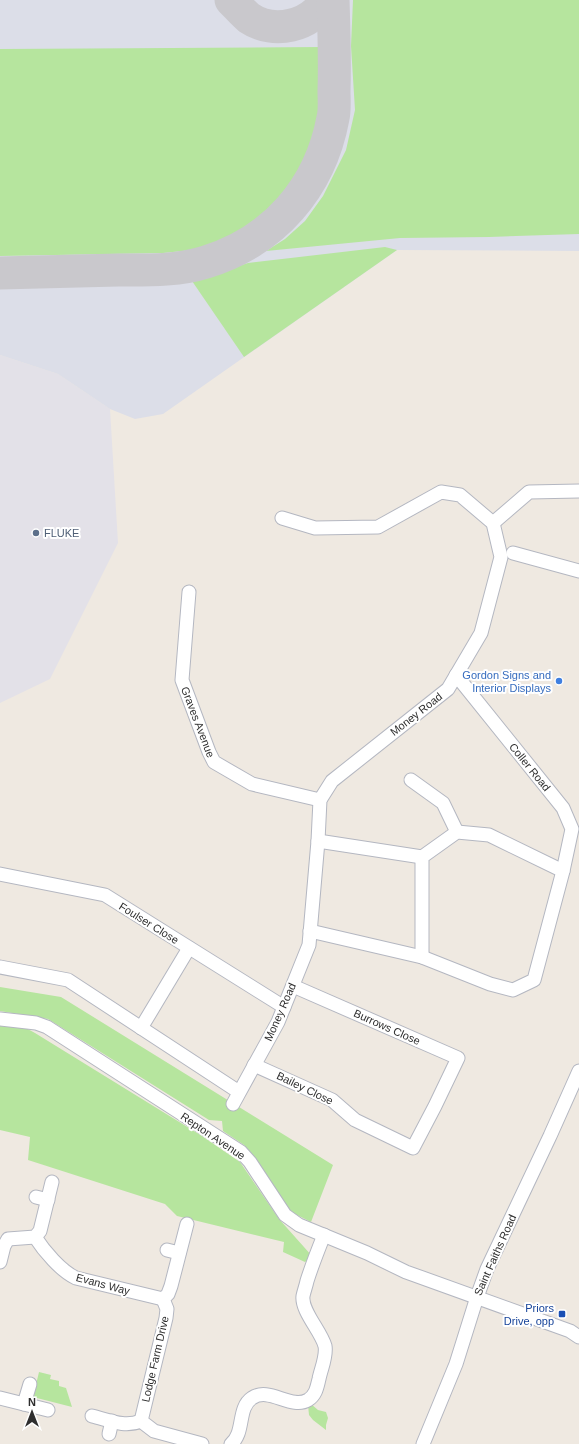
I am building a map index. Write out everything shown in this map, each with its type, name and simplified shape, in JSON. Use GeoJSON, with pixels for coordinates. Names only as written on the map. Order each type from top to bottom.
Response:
{"type":"FeatureCollection","features":[{"type":"Feature","properties":{"kind":"street"},"geometry":{"type":"LineString","coordinates":[[282,518],[315,528],[378,527],[441,492],[460,494],[493,523],[529,492],[579,492]]}},
{"type":"Feature","properties":{"kind":"street","name":"Money Road"},"geometry":{"type":"LineString","coordinates":[[233,1104],[278,1022],[309,945],[320,800],[332,781],[448,689],[481,633],[501,557],[493,523]]}},
{"type":"Feature","properties":{"kind":"street"},"geometry":{"type":"LineString","coordinates":[[513,553],[579,570]]}},
{"type":"Feature","properties":{"kind":"street","name":"Graves Avenue"},"geometry":{"type":"LineString","coordinates":[[189,592],[182,680],[214,762],[252,784],[320,800]]}},
{"type":"Feature","properties":{"kind":"street","name":"Coller Road"},"geometry":{"type":"LineString","coordinates":[[310,931],[422,957],[490,984],[513,990],[534,980],[563,871],[572,829],[563,808],[456,675]]}},
{"type":"Feature","properties":{"kind":"street"},"geometry":{"type":"LineString","coordinates":[[411,780],[443,803],[457,832]]}},
{"type":"Feature","properties":{"kind":"street"},"geometry":{"type":"LineString","coordinates":[[318,841],[422,857],[457,832],[489,835],[563,871]]}},
{"type":"Feature","properties":{"kind":"street"},"geometry":{"type":"LineString","coordinates":[[422,857],[422,957]]}},
{"type":"Feature","properties":{"kind":"street","name":"Foulser Close"},"geometry":{"type":"LineString","coordinates":[[0,874],[105,895],[284,1007]]}},
{"type":"Feature","properties":{"kind":"street"},"geometry":{"type":"LineString","coordinates":[[141,1028],[190,948]]}},
{"type":"Feature","properties":{"kind":"street"},"geometry":{"type":"LineString","coordinates":[[0,967],[68,980],[239,1092]]}},
{"type":"Feature","properties":{"kind":"street","name":"Burrows Close"},"geometry":{"type":"LineString","coordinates":[[292,986],[458,1058],[448,1081]]}},
{"type":"Feature","properties":{"kind":"street","name":"Repton Avenue"},"geometry":{"type":"LineString","coordinates":[[0,1018],[36,1023],[46,1027],[241,1152],[250,1162],[285,1215],[299,1225],[367,1252],[406,1272],[448,1288],[477,1296],[570,1331],[579,1337]]}},
{"type":"Feature","properties":{"kind":"street","name":"Bailey Close"},"geometry":{"type":"LineString","coordinates":[[254,1065],[332,1100],[355,1120],[413,1148],[448,1081]]}},
{"type":"Feature","properties":{"kind":"street","name":"Saint Faiths Road"},"geometry":{"type":"LineString","coordinates":[[422,1444],[456,1364],[487,1269],[579,1071]]}},
{"type":"Feature","properties":{"kind":"street"},"geometry":{"type":"LineString","coordinates":[[0,1262],[3,1239],[35,1237],[40,1230],[42,1198],[52,1182]]}},
{"type":"Feature","properties":{"kind":"street","name":"Lodge Farm Drive"},"geometry":{"type":"LineString","coordinates":[[141,1421],[166,1318],[167,1309],[163,1299],[168,1294],[173,1252],[187,1224]]}},
{"type":"Feature","properties":{"kind":"street"},"geometry":{"type":"LineString","coordinates":[[231,1444],[234,1442],[238,1432],[247,1404],[252,1398],[259,1395],[268,1395],[295,1402],[303,1402],[310,1399],[315,1392],[325,1353],[325,1345],[305,1306],[303,1297],[315,1257],[324,1235]]}},
{"type":"Feature","properties":{"kind":"street","name":"Evans Way"},"geometry":{"type":"LineString","coordinates":[[35,1237],[58,1264],[72,1276],[163,1299]]}},
{"type":"Feature","properties":{"kind":"street"},"geometry":{"type":"LineString","coordinates":[[24,1404],[30,1384]]}},
{"type":"Feature","properties":{"kind":"street"},"geometry":{"type":"LineString","coordinates":[[0,1398],[48,1410]]}},
{"type":"Feature","properties":{"kind":"street"},"geometry":{"type":"LineString","coordinates":[[92,1416],[110,1427],[133,1424],[141,1421],[154,1431],[202,1444]]}},
{"type":"Feature","properties":{"kind":"shaded area"},"geometry":{"type":"Polygon","coordinates":[[[0,0],[579,0],[579,251],[397,250],[163,414],[135,419],[110,409],[58,374],[0,355],[0,0]]]}},
{"type":"Feature","properties":{"kind":"shaded area"},"geometry":{"type":"Polygon","coordinates":[[[0,355],[58,374],[110,409],[118,543],[50,679],[0,703],[0,355]]]}},
{"type":"Feature","properties":{"kind":"green space"},"geometry":{"type":"Polygon","coordinates":[[[353,0],[579,0],[579,234],[400,238],[266,251],[285,239],[305,221],[323,196],[346,150],[355,110],[351,46],[353,0]]]}},
{"type":"Feature","properties":{"kind":"green space"},"geometry":{"type":"Polygon","coordinates":[[[323,47],[325,101],[322,133],[306,171],[290,196],[245,231],[219,243],[192,250],[163,253],[0,256],[0,49],[323,47]]]}},
{"type":"Feature","properties":{"kind":"green space"},"geometry":{"type":"Polygon","coordinates":[[[385,247],[397,250],[244,357],[192,281],[248,263],[385,247]]]}},
{"type":"Feature","properties":{"kind":"green space"},"geometry":{"type":"Polygon","coordinates":[[[0,987],[61,997],[333,1165],[311,1222],[295,1214],[284,1205],[244,1145],[223,1131],[222,1121],[209,1120],[48,1019],[0,1011],[0,987]]]}},
{"type":"Feature","properties":{"kind":"green space"},"geometry":{"type":"Polygon","coordinates":[[[0,1021],[15,1022],[35,1033],[202,1136],[240,1162],[279,1219],[312,1256],[305,1262],[283,1252],[284,1242],[177,1216],[165,1204],[28,1160],[30,1137],[0,1130],[0,1021]]]}},
{"type":"Feature","properties":{"kind":"green space"},"geometry":{"type":"Polygon","coordinates":[[[39,1372],[51,1375],[50,1379],[59,1381],[59,1386],[66,1388],[72,1407],[33,1397],[39,1372]]]}},
{"type":"Feature","properties":{"kind":"green space"},"geometry":{"type":"Polygon","coordinates":[[[311,1404],[318,1410],[326,1412],[328,1418],[326,1430],[309,1415],[308,1405],[311,1404]]]}},
{"type":"Feature","properties":{"kind":"taxiway"},"geometry":{"type":"LineString","coordinates":[[231,0],[249,18],[269,26],[280,27],[302,22],[319,9],[326,0]]}},
{"type":"Feature","properties":{"kind":"taxiway"},"geometry":{"type":"LineString","coordinates":[[0,273],[151,270],[185,267],[206,262],[230,253],[253,240],[273,226],[305,189],[317,167],[327,143],[334,108],[333,0]]}},
{"type":"Feature","properties":{"kind":"place","name":"FLUKE"},"geometry":{"type":"Point","coordinates":[36,533]}},
{"type":"Feature","properties":{"kind":"place","name":"Gordon Signs and Interior Displays"},"geometry":{"type":"Point","coordinates":[559,681]}},
{"type":"Feature","properties":{"kind":"place","name":"Priors Drive, opp"},"geometry":{"type":"Point","coordinates":[562,1314]}}]}
